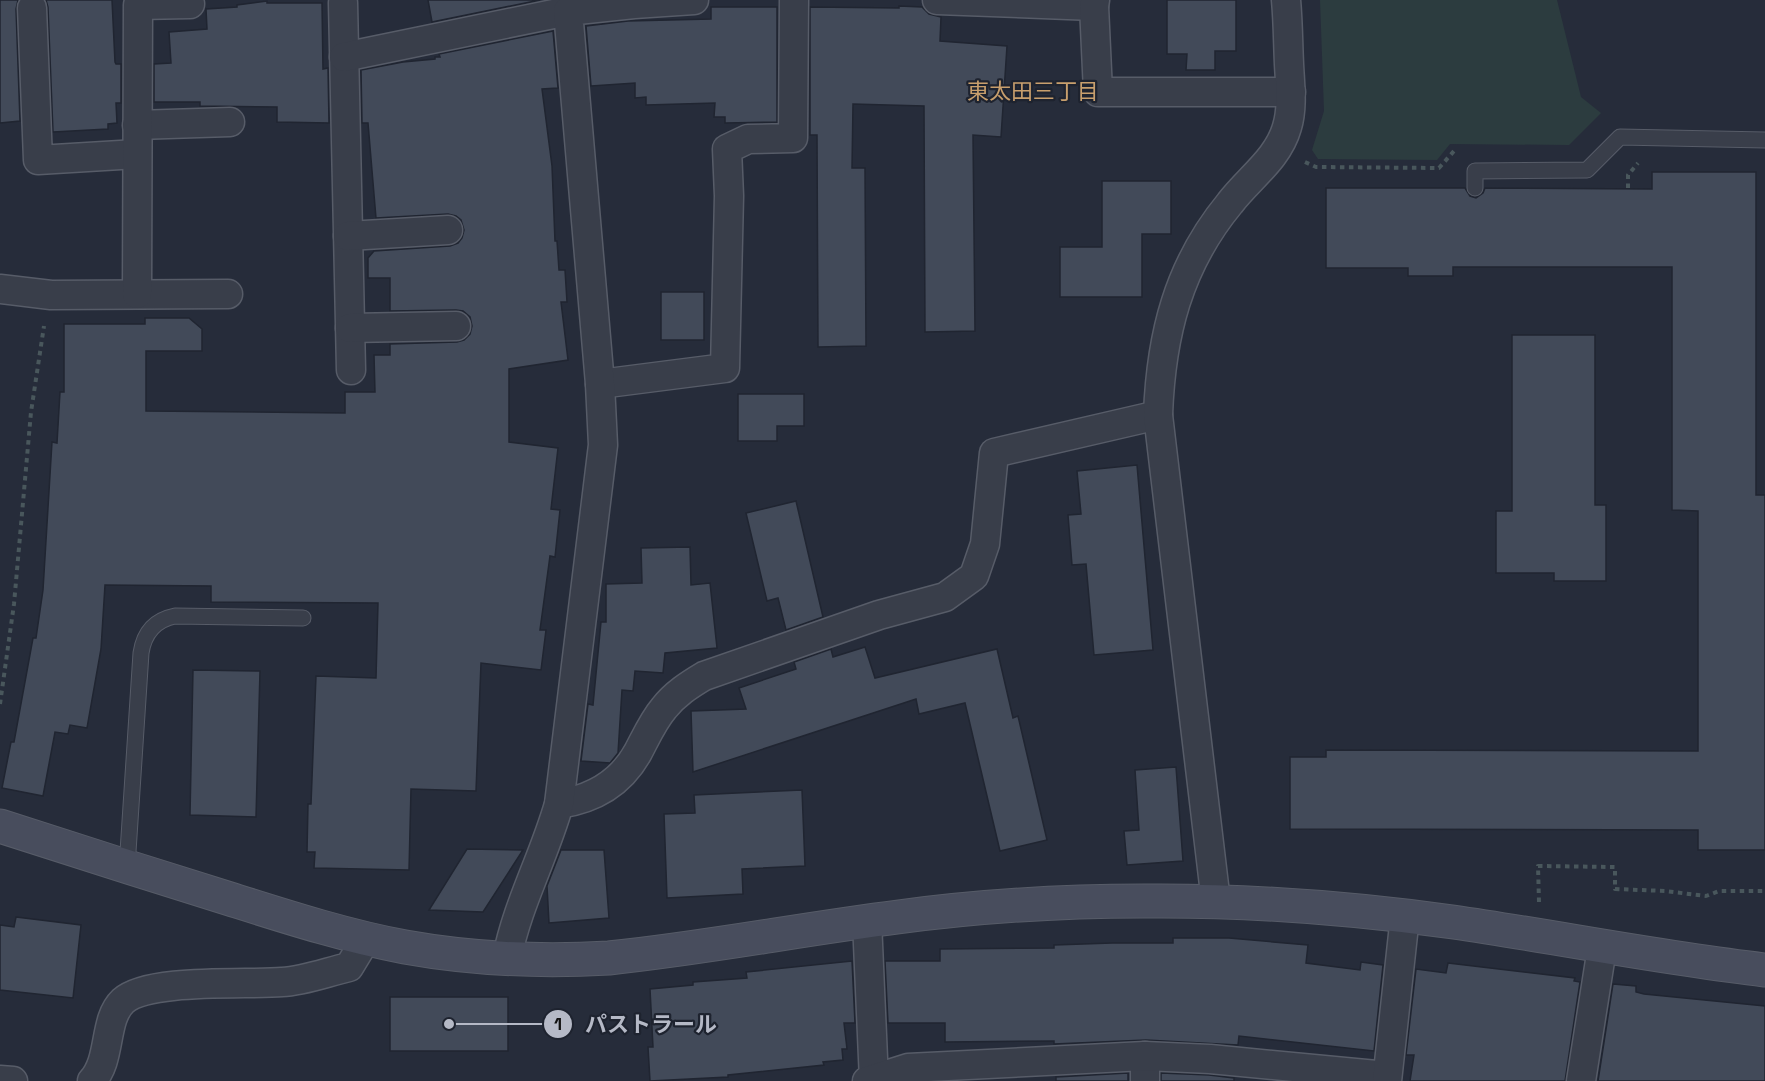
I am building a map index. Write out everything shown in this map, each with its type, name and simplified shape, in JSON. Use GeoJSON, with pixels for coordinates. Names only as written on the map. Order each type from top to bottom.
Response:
{"type":"FeatureCollection","features":[{"type":"Feature","properties":{"kind":"street"},"geometry":{"type":"LineString","coordinates":[[344,57],[568,11],[634,3],[694,0]]}},
{"type":"Feature","properties":{"kind":"street"},"geometry":{"type":"LineString","coordinates":[[600,384],[725,368],[729,196],[727,149],[748,139],[793,138],[794,0]]}},
{"type":"Feature","properties":{"kind":"street"},"geometry":{"type":"LineString","coordinates":[[937,0],[1094,3],[1098,92],[1291,92]]}},
{"type":"Feature","properties":{"kind":"street"},"geometry":{"type":"LineString","coordinates":[[1216,902],[1158,415],[1163,351],[1180,288],[1210,230],[1229,204],[1265,165],[1278,148],[1287,130],[1291,111],[1291,92],[1286,0]]}},
{"type":"Feature","properties":{"kind":"street"},"geometry":{"type":"LineString","coordinates":[[137,294],[138,4],[190,3]]}},
{"type":"Feature","properties":{"kind":"street"},"geometry":{"type":"LineString","coordinates":[[343,3],[351,370]]}},
{"type":"Feature","properties":{"kind":"street"},"geometry":{"type":"LineString","coordinates":[[32,9],[38,160],[137,154]]}},
{"type":"Feature","properties":{"kind":"street"},"geometry":{"type":"LineString","coordinates":[[507,958],[512,931],[550,836],[559,804],[603,446],[600,384],[568,11]]}},
{"type":"Feature","properties":{"kind":"street"},"geometry":{"type":"LineString","coordinates":[[137,125],[230,122]]}},
{"type":"Feature","properties":{"kind":"street"},"geometry":{"type":"LineString","coordinates":[[348,236],[448,230]]}},
{"type":"Feature","properties":{"kind":"street"},"geometry":{"type":"LineString","coordinates":[[0,289],[51,295],[228,294]]}},
{"type":"Feature","properties":{"kind":"street"},"geometry":{"type":"LineString","coordinates":[[350,328],[456,326]]}},
{"type":"Feature","properties":{"kind":"street"},"geometry":{"type":"LineString","coordinates":[[559,804],[590,797],[616,780],[636,756],[663,708],[682,690],[704,676],[879,615],[945,597],[974,576],[985,544],[993,453],[1158,415]]}},
{"type":"Feature","properties":{"kind":"street"},"geometry":{"type":"LineString","coordinates":[[0,826],[366,939],[446,953],[507,958],[558,960],[609,958],[867,921],[969,909],[1075,902],[1216,902],[1311,907],[1405,916],[1501,929],[1602,948],[1765,970]]}},
{"type":"Feature","properties":{"kind":"street"},"geometry":{"type":"LineString","coordinates":[[867,921],[872,1080],[908,1068],[1019,1072],[1145,1069],[1177,1056],[1274,1073],[1387,1079],[1405,916]]}},
{"type":"Feature","properties":{"kind":"street"},"geometry":{"type":"LineString","coordinates":[[92,1081],[103,1063],[114,1015],[123,1001],[131,996],[139,992],[181,986],[283,982],[349,968],[366,939]]}},
{"type":"Feature","properties":{"kind":"street"},"geometry":{"type":"LineString","coordinates":[[1581,1081],[1602,948]]}},
{"type":"Feature","properties":{"kind":"street"},"geometry":{"type":"LineString","coordinates":[[0,1080],[13,1081]]}},
{"type":"Feature","properties":{"kind":"lane"},"geometry":{"type":"LineString","coordinates":[[1475,188],[1475,171],[1587,170],[1620,137],[1765,140]]}},
{"type":"Feature","properties":{"kind":"lane"},"geometry":{"type":"LineString","coordinates":[[127,867],[141,653],[149,631],[160,621],[175,616],[303,618]]}},
{"type":"Feature","properties":{"kind":"path"},"geometry":{"type":"LineString","coordinates":[[0,704],[14,604],[31,412],[45,319]]}},
{"type":"Feature","properties":{"kind":"path"},"geometry":{"type":"LineString","coordinates":[[1539,905],[1538,866],[1615,867],[1615,889],[1665,891],[1706,896],[1719,891],[1765,891]]}},
{"type":"Feature","properties":{"kind":"shaded area"},"geometry":{"type":"Polygon","coordinates":[[[1320,0],[1557,0],[1581,97],[1601,113],[1569,145],[1450,144],[1437,160],[1318,159],[1312,150],[1324,111],[1320,0]]]}},
{"type":"Feature","properties":{"kind":"building"},"geometry":{"type":"Polygon","coordinates":[[[0,0],[18,0],[16,9],[20,121],[0,123],[0,0]]]}},
{"type":"Feature","properties":{"kind":"building"},"geometry":{"type":"Polygon","coordinates":[[[46,0],[112,0],[115,62],[121,64],[121,103],[116,103],[117,123],[108,124],[108,129],[53,132],[46,0]]]}},
{"type":"Feature","properties":{"kind":"building"},"geometry":{"type":"Polygon","coordinates":[[[428,0],[540,0],[432,22],[428,0]]]}},
{"type":"Feature","properties":{"kind":"building"},"geometry":{"type":"Polygon","coordinates":[[[1167,0],[1236,0],[1236,51],[1215,51],[1215,70],[1186,70],[1187,54],[1167,54],[1167,0]]]}},
{"type":"Feature","properties":{"kind":"building"},"geometry":{"type":"Polygon","coordinates":[[[267,1],[267,3],[322,3],[323,69],[328,68],[329,123],[277,122],[277,107],[200,106],[200,102],[154,102],[154,64],[171,63],[169,32],[207,29],[206,9],[237,7],[237,5],[267,1]]]}},
{"type":"Feature","properties":{"kind":"building"},"geometry":{"type":"Polygon","coordinates":[[[899,6],[922,7],[929,14],[941,17],[940,41],[1007,46],[1001,137],[973,135],[975,331],[925,332],[924,106],[853,104],[852,168],[865,168],[866,346],[818,347],[817,135],[810,135],[810,7],[899,8],[899,6]]]}},
{"type":"Feature","properties":{"kind":"building"},"geometry":{"type":"Polygon","coordinates":[[[711,7],[777,7],[777,122],[725,123],[725,117],[714,117],[715,103],[646,105],[646,97],[635,98],[635,83],[591,86],[586,26],[628,21],[711,19],[711,7]]]}},
{"type":"Feature","properties":{"kind":"building"},"geometry":{"type":"Polygon","coordinates":[[[553,31],[558,88],[542,89],[552,166],[555,241],[557,241],[559,270],[565,270],[567,302],[561,302],[568,360],[509,369],[509,442],[558,448],[551,509],[560,510],[555,557],[550,556],[540,630],[546,630],[541,670],[481,663],[476,791],[411,789],[409,870],[314,868],[315,852],[307,852],[316,676],[376,678],[378,603],[211,602],[211,586],[105,585],[101,649],[87,728],[70,725],[68,734],[55,732],[43,796],[2,788],[11,742],[14,742],[33,638],[36,638],[43,590],[52,442],[57,443],[60,392],[64,392],[64,324],[145,324],[145,318],[189,318],[202,329],[202,351],[146,351],[146,411],[345,413],[345,392],[375,392],[374,355],[390,355],[390,344],[457,342],[464,340],[470,334],[472,326],[470,317],[463,311],[390,311],[390,278],[368,278],[368,258],[374,251],[450,246],[458,243],[464,230],[461,220],[448,214],[376,218],[368,123],[362,123],[361,70],[435,59],[435,57],[440,57],[439,54],[553,31]]]}},
{"type":"Feature","properties":{"kind":"building"},"geometry":{"type":"Polygon","coordinates":[[[1652,172],[1756,172],[1756,495],[1765,495],[1765,850],[1698,850],[1698,830],[1290,829],[1290,757],[1326,757],[1326,750],[1698,751],[1698,511],[1672,510],[1672,267],[1453,267],[1453,276],[1408,276],[1408,268],[1326,268],[1326,188],[1465,188],[1470,196],[1476,198],[1483,193],[1485,188],[1652,189],[1652,172]]]}},
{"type":"Feature","properties":{"kind":"building"},"geometry":{"type":"Polygon","coordinates":[[[1102,181],[1171,181],[1171,234],[1142,234],[1142,297],[1060,297],[1060,247],[1102,247],[1102,181]]]}},
{"type":"Feature","properties":{"kind":"building"},"geometry":{"type":"Polygon","coordinates":[[[661,292],[704,292],[704,340],[661,340],[661,292]]]}},
{"type":"Feature","properties":{"kind":"building"},"geometry":{"type":"Polygon","coordinates":[[[1512,335],[1595,335],[1595,505],[1606,505],[1606,581],[1554,581],[1554,573],[1496,573],[1496,511],[1512,511],[1512,335]]]}},
{"type":"Feature","properties":{"kind":"building"},"geometry":{"type":"Polygon","coordinates":[[[738,394],[804,394],[804,426],[777,426],[777,441],[738,441],[738,394]]]}},
{"type":"Feature","properties":{"kind":"building"},"geometry":{"type":"Polygon","coordinates":[[[1137,465],[1153,650],[1094,655],[1086,564],[1072,565],[1068,515],[1081,514],[1077,471],[1137,465]]]}},
{"type":"Feature","properties":{"kind":"building"},"geometry":{"type":"Polygon","coordinates":[[[796,501],[823,617],[786,630],[778,598],[767,601],[746,513],[796,501]]]}},
{"type":"Feature","properties":{"kind":"building"},"geometry":{"type":"Polygon","coordinates":[[[690,547],[691,585],[710,583],[717,648],[665,653],[663,673],[635,671],[633,691],[622,690],[618,753],[610,763],[581,761],[588,704],[593,705],[601,622],[606,622],[606,584],[642,583],[641,548],[690,547]]]}},
{"type":"Feature","properties":{"kind":"building"},"geometry":{"type":"Polygon","coordinates":[[[865,647],[875,678],[997,649],[1013,718],[1018,716],[1047,840],[1000,851],[965,703],[919,714],[916,699],[693,772],[691,711],[746,709],[739,688],[796,669],[794,662],[831,649],[833,657],[865,647]]]}},
{"type":"Feature","properties":{"kind":"building"},"geometry":{"type":"Polygon","coordinates":[[[193,670],[260,671],[256,817],[190,815],[193,670]]]}},
{"type":"Feature","properties":{"kind":"building"},"geometry":{"type":"Polygon","coordinates":[[[1176,767],[1183,861],[1127,865],[1124,831],[1139,830],[1135,770],[1176,767]]]}},
{"type":"Feature","properties":{"kind":"building"},"geometry":{"type":"Polygon","coordinates":[[[802,790],[805,866],[742,869],[743,894],[667,898],[664,814],[695,813],[694,795],[802,790]]]}},
{"type":"Feature","properties":{"kind":"building"},"geometry":{"type":"Polygon","coordinates":[[[467,849],[523,850],[483,912],[429,910],[467,849]]]}},
{"type":"Feature","properties":{"kind":"building"},"geometry":{"type":"Polygon","coordinates":[[[561,850],[604,850],[609,918],[549,923],[547,886],[561,850]]]}},
{"type":"Feature","properties":{"kind":"building"},"geometry":{"type":"Polygon","coordinates":[[[16,917],[81,925],[73,998],[0,990],[0,925],[14,927],[16,917]]]}},
{"type":"Feature","properties":{"kind":"building"},"geometry":{"type":"Polygon","coordinates":[[[1173,938],[1229,938],[1308,945],[1306,963],[1360,970],[1361,962],[1383,965],[1374,1051],[1239,1036],[1238,1045],[1146,1040],[1054,1044],[1054,1041],[945,1042],[945,1023],[888,1023],[885,961],[940,961],[940,949],[1054,948],[1054,945],[1173,943],[1173,938]]]}},
{"type":"Feature","properties":{"kind":"building"},"geometry":{"type":"Polygon","coordinates":[[[852,961],[855,1023],[844,1023],[847,1049],[842,1049],[843,1060],[823,1062],[824,1065],[728,1075],[728,1077],[650,1081],[648,1047],[653,1047],[650,989],[693,985],[693,982],[747,978],[746,972],[852,961]]]}},
{"type":"Feature","properties":{"kind":"building"},"geometry":{"type":"Polygon","coordinates":[[[1448,963],[1575,978],[1574,981],[1580,982],[1565,1081],[1410,1081],[1414,1055],[1406,1055],[1416,969],[1446,973],[1448,963]]]}},
{"type":"Feature","properties":{"kind":"building"},"geometry":{"type":"Polygon","coordinates":[[[1613,984],[1636,986],[1636,992],[1644,994],[1765,1006],[1765,1081],[1598,1081],[1613,984]]]}},
{"type":"Feature","properties":{"kind":"building"},"geometry":{"type":"Polygon","coordinates":[[[390,997],[508,997],[508,1051],[390,1051],[390,997]]]}},
{"type":"Feature","properties":{"kind":"building"},"geometry":{"type":"Polygon","coordinates":[[[1128,1073],[1128,1081],[1056,1081],[1056,1077],[1128,1073]]]}},
{"type":"Feature","properties":{"kind":"building"},"geometry":{"type":"Polygon","coordinates":[[[1161,1073],[1209,1075],[1234,1078],[1234,1081],[1161,1081],[1161,1073]]]}},
{"type":"Feature","properties":{"kind":"place","name":"パストラール"},"geometry":{"type":"Point","coordinates":[449,1024]}},
{"type":"Feature","properties":{"kind":"district","name":"東太田三丁目"},"geometry":{"type":"Point","coordinates":[1033,91]}}]}
